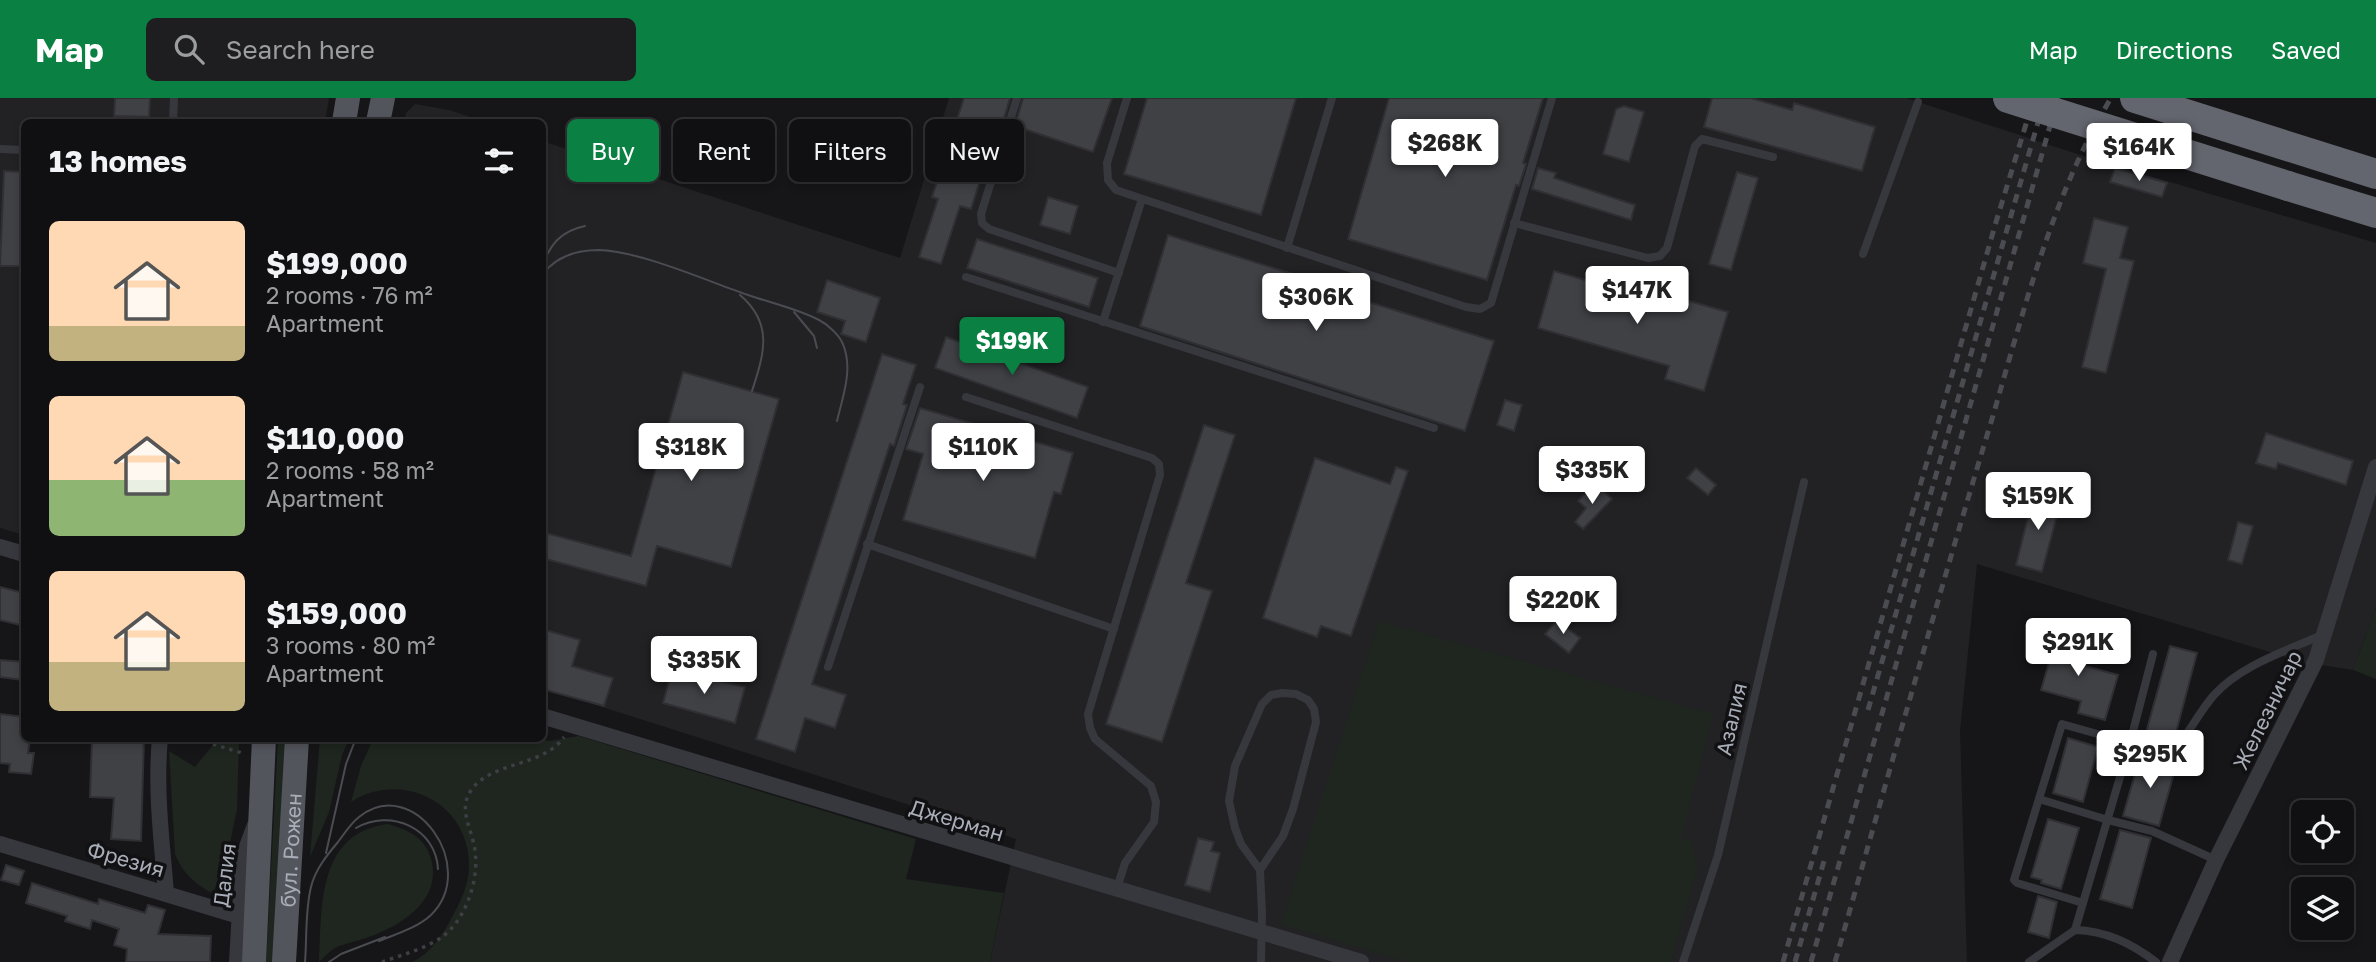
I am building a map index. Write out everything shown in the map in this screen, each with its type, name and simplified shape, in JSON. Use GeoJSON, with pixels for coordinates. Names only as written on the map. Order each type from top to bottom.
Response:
{"type":"FeatureCollection","features":[{"type":"Feature","properties":{"kind":"highway"},"geometry":{"type":"LineString","coordinates":[[2008,98],[2376,213]]}},
{"type":"Feature","properties":{"kind":"highway"},"geometry":{"type":"LineString","coordinates":[[2136,98],[2376,174]]}},
{"type":"Feature","properties":{"kind":"main road"},"geometry":{"type":"LineString","coordinates":[[344,119],[348,98]]}},
{"type":"Feature","properties":{"kind":"main road"},"geometry":{"type":"LineString","coordinates":[[379,119],[383,98]]}},
{"type":"Feature","properties":{"kind":"main road","name":"бул. Рожен"},"geometry":{"type":"LineString","coordinates":[[284,962],[297,742]]}},
{"type":"Feature","properties":{"kind":"main road","name":"бул. Рожен"},"geometry":{"type":"LineString","coordinates":[[254,746],[262,796],[254,962]]}},
{"type":"Feature","properties":{"kind":"street","name":"Железничар"},"geometry":{"type":"LineString","coordinates":[[2170,962],[2216,860],[2310,671],[2325,634],[2376,467]]}},
{"type":"Feature","properties":{"kind":"street"},"geometry":{"type":"LineString","coordinates":[[0,547],[21,553]]}},
{"type":"Feature","properties":{"kind":"street","name":"Джерман"},"geometry":{"type":"LineString","coordinates":[[546,717],[1361,962]]}},
{"type":"Feature","properties":{"kind":"street"},"geometry":{"type":"LineString","coordinates":[[160,742],[158,761],[166,893]]}},
{"type":"Feature","properties":{"kind":"street","name":"Далия"},"geometry":{"type":"LineString","coordinates":[[237,962],[243,857],[262,796]]}},
{"type":"Feature","properties":{"kind":"street","name":"Фрезия"},"geometry":{"type":"LineString","coordinates":[[0,844],[239,916]]}},
{"type":"Feature","properties":{"kind":"lane"},"geometry":{"type":"LineString","coordinates":[[173,119],[174,98]]}},
{"type":"Feature","properties":{"kind":"lane"},"geometry":{"type":"LineString","coordinates":[[1017,98],[981,214],[982,223],[989,229],[1119,273]]}},
{"type":"Feature","properties":{"kind":"lane"},"geometry":{"type":"LineString","coordinates":[[1127,98],[1107,163],[1108,180],[1116,190],[1466,307],[1480,309],[1491,303],[1552,98]]}},
{"type":"Feature","properties":{"kind":"lane"},"geometry":{"type":"LineString","coordinates":[[1287,247],[1332,98]]}},
{"type":"Feature","properties":{"kind":"lane"},"geometry":{"type":"LineString","coordinates":[[1863,254],[1918,102]]}},
{"type":"Feature","properties":{"kind":"lane"},"geometry":{"type":"LineString","coordinates":[[1514,223],[1648,258],[1660,256],[1667,247],[1695,145],[1702,139],[1713,140],[1773,157]]}},
{"type":"Feature","properties":{"kind":"lane"},"geometry":{"type":"LineString","coordinates":[[0,149],[21,150]]}},
{"type":"Feature","properties":{"kind":"lane"},"geometry":{"type":"LineString","coordinates":[[1103,322],[1143,199]]}},
{"type":"Feature","properties":{"kind":"lane"},"geometry":{"type":"LineString","coordinates":[[966,277],[1434,428]]}},
{"type":"Feature","properties":{"kind":"lane"},"geometry":{"type":"LineString","coordinates":[[828,667],[920,387]]}},
{"type":"Feature","properties":{"kind":"lane"},"geometry":{"type":"LineString","coordinates":[[966,397],[1152,458],[1159,464],[1160,474],[1088,714],[1095,739],[1151,786],[1156,802],[1154,822],[1125,863],[1117,889]]}},
{"type":"Feature","properties":{"kind":"lane","name":"Азалия"},"geometry":{"type":"LineString","coordinates":[[1683,962],[1718,855],[1804,482]]}},
{"type":"Feature","properties":{"kind":"lane"},"geometry":{"type":"LineString","coordinates":[[867,544],[1114,629]]}},
{"type":"Feature","properties":{"kind":"lane"},"geometry":{"type":"LineString","coordinates":[[2082,903],[2014,880],[2062,724],[2165,753],[2172,752],[2214,695],[2240,675],[2270,658],[2325,634]]}},
{"type":"Feature","properties":{"kind":"lane"},"geometry":{"type":"LineString","coordinates":[[2075,930],[2153,654]]}},
{"type":"Feature","properties":{"kind":"lane"},"geometry":{"type":"LineString","coordinates":[[1260,870],[1283,836],[1316,722],[1314,709],[1308,700],[1296,694],[1271,695],[1262,704],[1236,766],[1229,801],[1241,844],[1260,870],[1261,962]]}},
{"type":"Feature","properties":{"kind":"lane"},"geometry":{"type":"LineString","coordinates":[[2039,799],[2152,831],[2216,860]]}},
{"type":"Feature","properties":{"kind":"lane"},"geometry":{"type":"LineString","coordinates":[[2029,962],[2075,930],[2106,934],[2156,962]]}},
{"type":"Feature","properties":{"kind":"path"},"geometry":{"type":"LineString","coordinates":[[382,962],[442,937],[458,920],[473,887],[475,847],[464,808],[472,789],[490,775],[558,747],[573,725]]}},
{"type":"Feature","properties":{"kind":"path"},"geometry":{"type":"LineString","coordinates":[[213,744],[254,746]]}},
{"type":"Feature","properties":{"kind":"shaded area"},"geometry":{"type":"Polygon","coordinates":[[[0,98],[329,98],[326,119],[21,119],[21,534],[0,528],[0,98]]]}},
{"type":"Feature","properties":{"kind":"shaded area"},"geometry":{"type":"Polygon","coordinates":[[[949,98],[1906,98],[2099,161],[2376,243],[2376,608],[2353,670],[2303,662],[1977,564],[1960,731],[1967,962],[990,962],[1016,839],[546,689],[546,142],[567,149],[567,182],[659,182],[659,179],[900,258],[925,176],[925,182],[1024,182],[1024,119],[943,119],[949,98]]]}},
{"type":"Feature","properties":{"kind":"shaded area"},"geometry":{"type":"Polygon","coordinates":[[[415,104],[449,110],[477,119],[405,119],[406,113],[415,104]]]}},
{"type":"Feature","properties":{"kind":"shaded area"},"geometry":{"type":"Polygon","coordinates":[[[2376,608],[2376,679],[2353,670],[2376,608]]]}},
{"type":"Feature","properties":{"kind":"shaded area"},"geometry":{"type":"Polygon","coordinates":[[[1379,621],[1713,714],[1681,839],[1692,840],[1697,871],[1671,962],[1407,962],[1281,924],[1379,621]]]}},
{"type":"Feature","properties":{"kind":"shaded area"},"geometry":{"type":"Polygon","coordinates":[[[579,736],[916,839],[906,879],[1004,893],[990,962],[412,962],[435,944],[460,901],[469,868],[467,845],[459,826],[446,810],[430,799],[412,792],[392,789],[371,793],[351,802],[361,766],[372,742],[549,741],[579,736]]]}},
{"type":"Feature","properties":{"kind":"shaded area"},"geometry":{"type":"Polygon","coordinates":[[[216,742],[239,742],[237,809],[230,843],[213,894],[190,877],[175,854],[169,751],[195,767],[216,742]]]}},
{"type":"Feature","properties":{"kind":"shaded area"},"geometry":{"type":"Polygon","coordinates":[[[278,742],[286,742],[274,962],[266,962],[278,742]]]}},
{"type":"Feature","properties":{"kind":"shaded area"},"geometry":{"type":"Polygon","coordinates":[[[320,742],[348,742],[342,755],[329,812],[310,857],[320,742]]]}},
{"type":"Feature","properties":{"kind":"shaded area"},"geometry":{"type":"Polygon","coordinates":[[[388,824],[409,832],[425,845],[431,859],[431,888],[415,910],[392,927],[335,948],[319,962],[323,896],[336,857],[348,841],[365,830],[388,824]]]}},
{"type":"Feature","properties":{"kind":"building"},"geometry":{"type":"Polygon","coordinates":[[[115,98],[150,98],[149,117],[114,116],[115,98]]]}},
{"type":"Feature","properties":{"kind":"building"},"geometry":{"type":"Polygon","coordinates":[[[964,98],[1010,98],[1004,119],[957,119],[964,98]]]}},
{"type":"Feature","properties":{"kind":"building"},"geometry":{"type":"Polygon","coordinates":[[[1023,98],[1112,98],[1093,152],[1024,129],[1024,119],[1017,119],[1023,98]]]}},
{"type":"Feature","properties":{"kind":"building"},"geometry":{"type":"Polygon","coordinates":[[[1147,98],[1296,98],[1261,215],[1124,174],[1147,98]]]}},
{"type":"Feature","properties":{"kind":"building"},"geometry":{"type":"Polygon","coordinates":[[[1389,98],[1543,98],[1523,163],[1526,164],[1519,186],[1516,185],[1487,280],[1348,239],[1389,98]]]}},
{"type":"Feature","properties":{"kind":"building"},"geometry":{"type":"Polygon","coordinates":[[[1712,98],[1751,98],[1792,110],[1794,103],[1875,127],[1862,171],[1704,127],[1712,98]]]}},
{"type":"Feature","properties":{"kind":"building"},"geometry":{"type":"Polygon","coordinates":[[[1624,106],[1644,112],[1629,162],[1603,154],[1616,109],[1624,106]]]}},
{"type":"Feature","properties":{"kind":"building"},"geometry":{"type":"Polygon","coordinates":[[[1538,168],[1556,173],[1554,178],[1635,205],[1631,220],[1532,189],[1538,168]]]}},
{"type":"Feature","properties":{"kind":"building"},"geometry":{"type":"Polygon","coordinates":[[[2115,168],[2167,183],[2162,197],[2110,182],[2115,168]]]}},
{"type":"Feature","properties":{"kind":"building"},"geometry":{"type":"Polygon","coordinates":[[[4,171],[21,172],[21,266],[0,266],[4,171]]]}},
{"type":"Feature","properties":{"kind":"building"},"geometry":{"type":"Polygon","coordinates":[[[1737,172],[1758,178],[1731,270],[1709,264],[1737,172]]]}},
{"type":"Feature","properties":{"kind":"building"},"geometry":{"type":"Polygon","coordinates":[[[937,182],[980,182],[971,209],[960,206],[941,264],[919,257],[938,199],[932,197],[937,182]]]}},
{"type":"Feature","properties":{"kind":"building"},"geometry":{"type":"Polygon","coordinates":[[[1048,197],[1078,206],[1070,234],[1040,225],[1048,197]]]}},
{"type":"Feature","properties":{"kind":"building"},"geometry":{"type":"Polygon","coordinates":[[[2094,218],[2128,227],[2120,258],[2134,261],[2106,373],[2082,367],[2106,269],[2083,263],[2094,218]]]}},
{"type":"Feature","properties":{"kind":"building"},"geometry":{"type":"Polygon","coordinates":[[[1168,235],[1357,294],[1356,298],[1494,341],[1465,431],[1140,326],[1168,235]]]}},
{"type":"Feature","properties":{"kind":"building"},"geometry":{"type":"Polygon","coordinates":[[[977,239],[1098,278],[1089,307],[967,268],[977,239]]]}},
{"type":"Feature","properties":{"kind":"building"},"geometry":{"type":"Polygon","coordinates":[[[1554,271],[1686,309],[1689,301],[1728,312],[1704,391],[1665,379],[1669,366],[1538,328],[1554,271]]]}},
{"type":"Feature","properties":{"kind":"building"},"geometry":{"type":"Polygon","coordinates":[[[827,280],[880,298],[866,342],[841,334],[845,321],[817,312],[827,280]]]}},
{"type":"Feature","properties":{"kind":"building"},"geometry":{"type":"Polygon","coordinates":[[[946,337],[1088,387],[1077,418],[935,368],[946,337]]]}},
{"type":"Feature","properties":{"kind":"building"},"geometry":{"type":"Polygon","coordinates":[[[882,354],[916,365],[903,404],[907,405],[894,446],[890,444],[812,684],[846,695],[835,728],[805,718],[795,752],[756,739],[882,354]]]}},
{"type":"Feature","properties":{"kind":"building"},"geometry":{"type":"Polygon","coordinates":[[[683,372],[779,399],[731,567],[657,546],[646,586],[546,559],[546,533],[631,556],[683,372]]]}},
{"type":"Feature","properties":{"kind":"building"},"geometry":{"type":"Polygon","coordinates":[[[1505,400],[1522,405],[1514,431],[1497,425],[1505,400]]]}},
{"type":"Feature","properties":{"kind":"building"},"geometry":{"type":"Polygon","coordinates":[[[920,408],[1073,453],[1061,494],[1054,492],[1035,558],[903,520],[923,454],[906,449],[920,408]]]}},
{"type":"Feature","properties":{"kind":"building"},"geometry":{"type":"Polygon","coordinates":[[[1204,425],[1235,435],[1186,583],[1212,591],[1162,742],[1106,724],[1204,425]]]}},
{"type":"Feature","properties":{"kind":"building"},"geometry":{"type":"Polygon","coordinates":[[[2266,433],[2353,461],[2346,485],[2278,463],[2276,469],[2256,463],[2266,433]]]}},
{"type":"Feature","properties":{"kind":"building"},"geometry":{"type":"Polygon","coordinates":[[[1315,458],[1390,484],[1396,467],[1408,471],[1351,636],[1321,626],[1317,637],[1263,618],[1315,458]]]}},
{"type":"Feature","properties":{"kind":"building"},"geometry":{"type":"Polygon","coordinates":[[[1696,468],[1716,485],[1708,495],[1687,478],[1696,468]]]}},
{"type":"Feature","properties":{"kind":"building"},"geometry":{"type":"Polygon","coordinates":[[[1591,486],[1599,493],[1602,489],[1612,499],[1583,529],[1575,522],[1586,508],[1578,501],[1591,486]]]}},
{"type":"Feature","properties":{"kind":"building"},"geometry":{"type":"Polygon","coordinates":[[[2034,493],[2061,500],[2042,572],[2016,565],[2034,493]]]}},
{"type":"Feature","properties":{"kind":"building"},"geometry":{"type":"Polygon","coordinates":[[[2238,522],[2253,526],[2242,564],[2228,560],[2238,522]]]}},
{"type":"Feature","properties":{"kind":"building"},"geometry":{"type":"Polygon","coordinates":[[[0,587],[21,592],[21,625],[0,620],[0,587]]]}},
{"type":"Feature","properties":{"kind":"building"},"geometry":{"type":"Polygon","coordinates":[[[1557,620],[1580,638],[1569,653],[1545,634],[1557,620]]]}},
{"type":"Feature","properties":{"kind":"building"},"geometry":{"type":"Polygon","coordinates":[[[2060,625],[2079,630],[2070,662],[2118,675],[2105,720],[2078,713],[2081,701],[2041,690],[2060,625]]]}},
{"type":"Feature","properties":{"kind":"building"},"geometry":{"type":"Polygon","coordinates":[[[546,630],[580,640],[572,666],[613,678],[604,706],[546,690],[546,630]]]}},
{"type":"Feature","properties":{"kind":"building"},"geometry":{"type":"Polygon","coordinates":[[[2170,646],[2197,653],[2174,740],[2165,746],[2144,740],[2170,646]]]}},
{"type":"Feature","properties":{"kind":"building"},"geometry":{"type":"Polygon","coordinates":[[[0,660],[21,662],[21,680],[0,677],[0,660]]]}},
{"type":"Feature","properties":{"kind":"building"},"geometry":{"type":"Polygon","coordinates":[[[672,670],[745,687],[735,723],[663,703],[672,670]]]}},
{"type":"Feature","properties":{"kind":"building"},"geometry":{"type":"Polygon","coordinates":[[[0,714],[21,717],[21,742],[29,742],[28,753],[34,753],[31,774],[9,772],[10,764],[0,763],[0,714]]]}},
{"type":"Feature","properties":{"kind":"building"},"geometry":{"type":"Polygon","coordinates":[[[2068,738],[2098,747],[2083,802],[2053,793],[2068,738]]]}},
{"type":"Feature","properties":{"kind":"building"},"geometry":{"type":"Polygon","coordinates":[[[92,742],[144,742],[141,841],[111,839],[114,798],[90,797],[92,742]]]}},
{"type":"Feature","properties":{"kind":"building"},"geometry":{"type":"Polygon","coordinates":[[[2141,753],[2168,759],[2167,764],[2176,766],[2159,826],[2123,816],[2141,753]]]}},
{"type":"Feature","properties":{"kind":"building"},"geometry":{"type":"Polygon","coordinates":[[[2048,819],[2079,828],[2061,889],[2031,877],[2048,819]]]}},
{"type":"Feature","properties":{"kind":"building"},"geometry":{"type":"Polygon","coordinates":[[[2120,830],[2151,838],[2132,908],[2100,899],[2120,830]]]}},
{"type":"Feature","properties":{"kind":"building"},"geometry":{"type":"Polygon","coordinates":[[[1198,838],[1214,842],[1211,851],[1220,853],[1210,892],[1185,885],[1198,838]]]}},
{"type":"Feature","properties":{"kind":"building"},"geometry":{"type":"Polygon","coordinates":[[[6,865],[24,871],[19,885],[1,880],[6,865]]]}},
{"type":"Feature","properties":{"kind":"building"},"geometry":{"type":"Polygon","coordinates":[[[32,883],[98,904],[99,899],[145,913],[148,905],[165,910],[158,934],[211,936],[210,962],[126,962],[127,949],[114,945],[119,929],[92,920],[90,929],[65,921],[67,916],[26,903],[32,883]]]}},
{"type":"Feature","properties":{"kind":"building"},"geometry":{"type":"Polygon","coordinates":[[[2038,896],[2057,902],[2049,938],[2028,932],[2038,896]]]}},
{"type":"Feature","properties":{"kind":"tram line"},"geometry":{"type":"LineString","coordinates":[[546,258],[563,235],[585,226]]}},
{"type":"Feature","properties":{"kind":"tram line"},"geometry":{"type":"LineString","coordinates":[[546,270],[560,259],[583,251],[599,250],[634,255],[819,320],[838,336],[847,361],[846,382],[837,421]]}},
{"type":"Feature","properties":{"kind":"tram line"},"geometry":{"type":"LineString","coordinates":[[740,295],[751,306],[762,328],[762,352],[752,391]]}},
{"type":"Feature","properties":{"kind":"tram line"},"geometry":{"type":"LineString","coordinates":[[794,312],[814,336],[817,348]]}},
{"type":"Feature","properties":{"kind":"tram line"},"geometry":{"type":"LineString","coordinates":[[326,853],[346,764],[354,742]]}},
{"type":"Feature","properties":{"kind":"tram line"},"geometry":{"type":"LineString","coordinates":[[305,962],[309,896],[315,875],[322,863],[359,817],[380,807],[400,807],[418,816],[434,832],[444,851],[448,873],[444,895],[431,915],[413,927],[379,941]]}},
{"type":"Feature","properties":{"kind":"tram line"},"geometry":{"type":"LineString","coordinates":[[356,828],[383,820],[409,826],[429,842],[438,869]]}},
{"type":"Feature","properties":{"kind":"tram line"},"geometry":{"type":"LineString","coordinates":[[329,962],[341,954],[385,937]]}},
{"type":"Feature","properties":{"kind":"railway"},"geometry":{"type":"LineString","coordinates":[[1783,962],[2034,98]]}},
{"type":"Feature","properties":{"kind":"railway"},"geometry":{"type":"LineString","coordinates":[[1868,710],[2045,98]]}},
{"type":"Feature","properties":{"kind":"railway"},"geometry":{"type":"LineString","coordinates":[[1811,962],[2058,98]]}},
{"type":"Feature","properties":{"kind":"railway"},"geometry":{"type":"LineString","coordinates":[[1835,962],[2041,254],[2072,174],[2111,98]]}},
{"type":"Feature","properties":{"kind":"railway"},"geometry":{"type":"LineString","coordinates":[[1795,962],[1824,861]]}}]}
